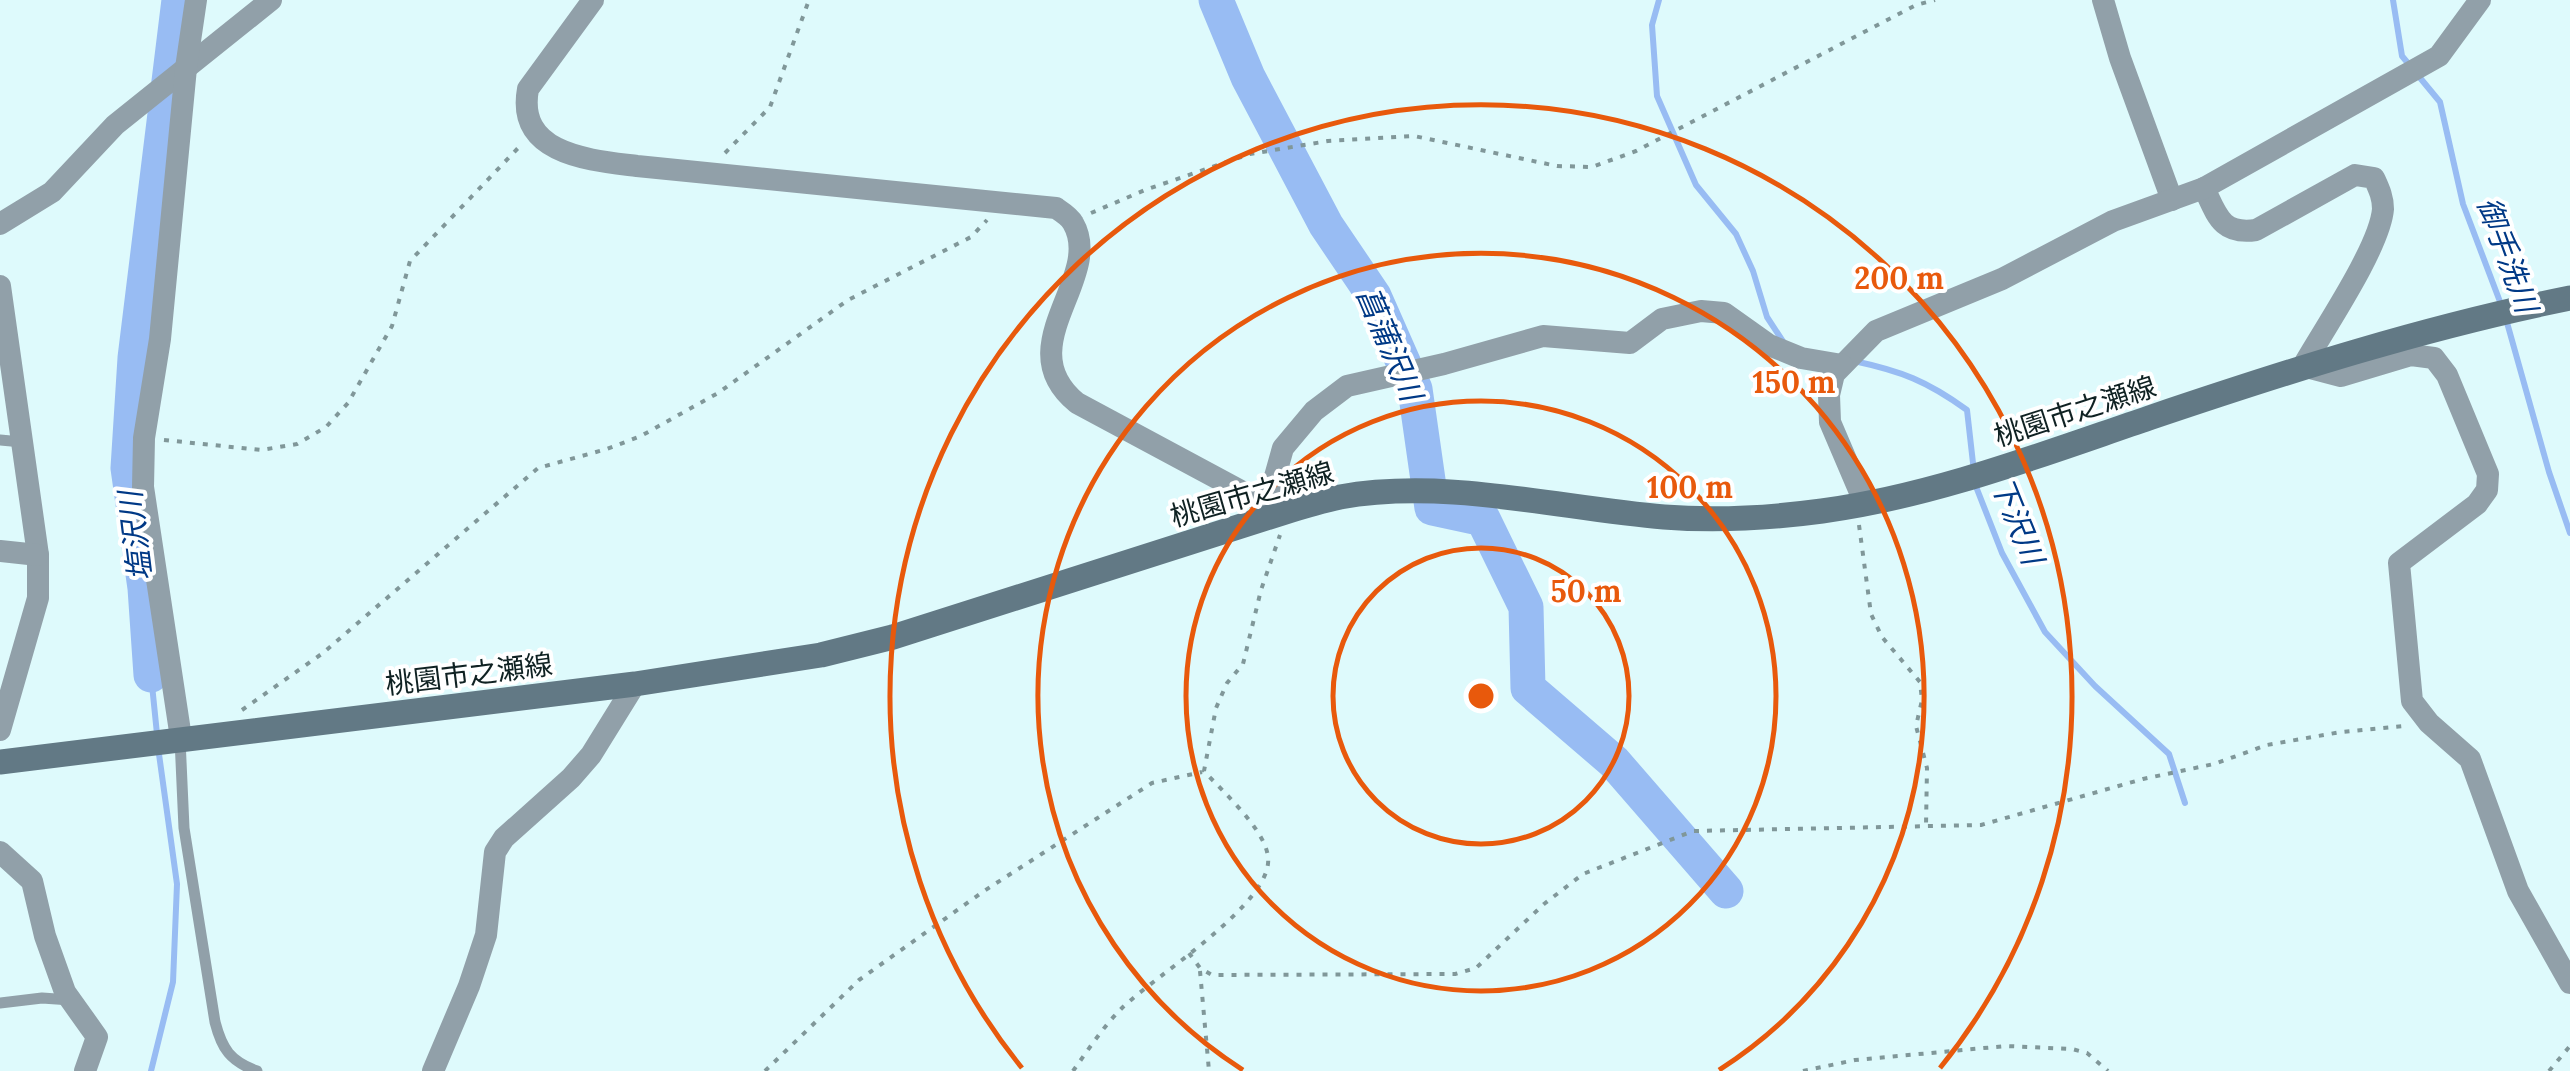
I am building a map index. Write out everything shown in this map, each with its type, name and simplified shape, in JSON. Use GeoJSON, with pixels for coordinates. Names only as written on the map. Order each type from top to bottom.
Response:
{"type":"FeatureCollection","features":[{"type":"Feature","properties":{"kind":"main road","name":"桃園市之瀬線"},"geometry":{"type":"LineString","coordinates":[[0,762],[634,684],[821,655],[893,637],[1279,509],[1340,497],[1443,492],[1666,517],[1761,518],[1861,505],[2012,463],[2303,366],[2446,325],[2570,298]]}},
{"type":"Feature","properties":{"kind":"street"},"geometry":{"type":"LineString","coordinates":[[180,738],[143,487],[144,438],[160,339],[185,68],[196,0]]}},
{"type":"Feature","properties":{"kind":"street"},"geometry":{"type":"LineString","coordinates":[[0,224],[52,192],[115,125],[272,0]]}},
{"type":"Feature","properties":{"kind":"street"},"geometry":{"type":"LineString","coordinates":[[593,0],[528,88],[525,106],[546,143],[574,158],[1056,208],[1073,221],[1080,243],[1051,346],[1052,372],[1061,390],[1077,403],[1279,509],[1283,448],[1314,411],[1348,386],[1543,336],[1630,342],[1662,318],[1701,311],[1724,313],[1769,345],[1801,358],[1843,364]]}},
{"type":"Feature","properties":{"kind":"street"},"geometry":{"type":"LineString","coordinates":[[2103,0],[2172,200]]}},
{"type":"Feature","properties":{"kind":"street"},"geometry":{"type":"LineString","coordinates":[[1861,505],[1830,422],[1829,395],[1834,374],[1876,332],[2002,279],[2114,220],[2204,188],[2439,56],[2480,0]]}},
{"type":"Feature","properties":{"kind":"street"},"geometry":{"type":"LineString","coordinates":[[2204,188],[2220,222],[2239,233],[2256,230],[2355,174],[2374,178],[2382,197],[2382,214],[2370,248],[2303,366],[2342,376],[2412,356],[2434,358],[2447,375],[2488,474],[2487,490],[2477,504],[2398,563],[2412,701],[2429,724],[2470,759],[2518,892],[2570,983]]}},
{"type":"Feature","properties":{"kind":"street"},"geometry":{"type":"LineString","coordinates":[[0,286],[11,441],[38,554],[38,598],[0,730]]}},
{"type":"Feature","properties":{"kind":"street"},"geometry":{"type":"LineString","coordinates":[[0,551],[38,554]]}},
{"type":"Feature","properties":{"kind":"street"},"geometry":{"type":"LineString","coordinates":[[433,1071],[486,935],[495,852],[504,838],[591,755],[634,684]]}},
{"type":"Feature","properties":{"kind":"street"},"geometry":{"type":"LineString","coordinates":[[0,852],[32,881],[45,936],[71,1000],[96,1038],[86,1071]]}},
{"type":"Feature","properties":{"kind":"lane"},"geometry":{"type":"LineString","coordinates":[[180,738],[184,828],[215,1022],[221,1044],[236,1063],[257,1071]]}},
{"type":"Feature","properties":{"kind":"lane"},"geometry":{"type":"LineString","coordinates":[[0,1003],[42,998],[71,1000]]}},
{"type":"Feature","properties":{"kind":"path"},"geometry":{"type":"LineString","coordinates":[[709,172],[770,107],[809,0]]}},
{"type":"Feature","properties":{"kind":"path"},"geometry":{"type":"LineString","coordinates":[[1073,221],[1145,190],[1250,154],[1328,141],[1414,136],[1557,166],[1592,167],[1636,151],[1916,4],[1935,0]]}},
{"type":"Feature","properties":{"kind":"path"},"geometry":{"type":"LineString","coordinates":[[144,438],[261,450],[297,444],[326,427],[348,403],[392,326],[410,261],[536,129]]}},
{"type":"Feature","properties":{"kind":"path"},"geometry":{"type":"LineString","coordinates":[[235,732],[236,714],[324,653],[538,468],[641,436],[718,393],[848,300],[971,237],[985,223],[996,202]]}},
{"type":"Feature","properties":{"kind":"path"},"geometry":{"type":"LineString","coordinates":[[1861,505],[1872,614],[1882,637],[1920,682],[1922,700],[1916,726],[1927,768],[1926,826]]}},
{"type":"Feature","properties":{"kind":"path"},"geometry":{"type":"LineString","coordinates":[[1204,771],[1216,708],[1227,682],[1243,664],[1279,509]]}},
{"type":"Feature","properties":{"kind":"path"},"geometry":{"type":"LineString","coordinates":[[1189,953],[1200,968],[1212,975],[1456,974],[1476,968],[1544,904],[1583,874],[1693,831],[1982,825],[2143,779],[2214,764],[2266,745],[2340,732],[2429,724]]}},
{"type":"Feature","properties":{"kind":"path"},"geometry":{"type":"LineString","coordinates":[[1074,1071],[1121,1009],[1258,891],[1267,874],[1269,858],[1263,838],[1204,771]]}},
{"type":"Feature","properties":{"kind":"path"},"geometry":{"type":"LineString","coordinates":[[765,1071],[860,980],[984,891],[1152,783],[1204,771]]}},
{"type":"Feature","properties":{"kind":"path"},"geometry":{"type":"LineString","coordinates":[[1200,968],[1209,1071]]}},
{"type":"Feature","properties":{"kind":"path"},"geometry":{"type":"LineString","coordinates":[[1803,1071],[1855,1060],[2006,1046],[2072,1048],[2105,1069]]}},
{"type":"Feature","properties":{"kind":"path"},"geometry":{"type":"LineString","coordinates":[[2549,1071],[2570,1046]]}},
{"type":"Feature","properties":{"kind":"waterway","name":"塩沢川"},"geometry":{"type":"LineString","coordinates":[[151,675],[145,588],[128,468],[135,358],[179,0]]}},
{"type":"Feature","properties":{"kind":"waterway","name":"菖蒲沢川"},"geometry":{"type":"LineString","coordinates":[[1216,0],[1248,77],[1326,225],[1374,296],[1415,389],[1432,508],[1483,519],[1526,607],[1528,688],[1614,762],[1726,891]]}},
{"type":"Feature","properties":{"kind":"waterway","name":"下沢川"},"geometry":{"type":"LineString","coordinates":[[1659,0],[1652,25],[1657,96],[1696,185],[1736,234],[1767,317],[1784,343]]}},
{"type":"Feature","properties":{"kind":"waterway","name":"御手洗川"},"geometry":{"type":"LineString","coordinates":[[2393,0],[2402,56],[2440,102],[2463,204],[2502,307]]}},
{"type":"Feature","properties":{"kind":"waterway","name":"御手洗川"},"geometry":{"type":"LineString","coordinates":[[2506,319],[2570,533]]}},
{"type":"Feature","properties":{"kind":"waterway","name":"下沢川"},"geometry":{"type":"LineString","coordinates":[[1854,361],[1913,378],[1967,410],[1974,472]]}},
{"type":"Feature","properties":{"kind":"waterway","name":"下沢川"},"geometry":{"type":"LineString","coordinates":[[1975,484],[2002,553],[2045,632],[2095,686],[2169,754],[2185,803]]}},
{"type":"Feature","properties":{"kind":"waterway","name":"塩沢川"},"geometry":{"type":"LineString","coordinates":[[151,675],[157,734]]}},
{"type":"Feature","properties":{"kind":"waterway","name":"塩沢川"},"geometry":{"type":"LineString","coordinates":[[151,1071],[173,982],[177,884],[158,747]]}}]}
